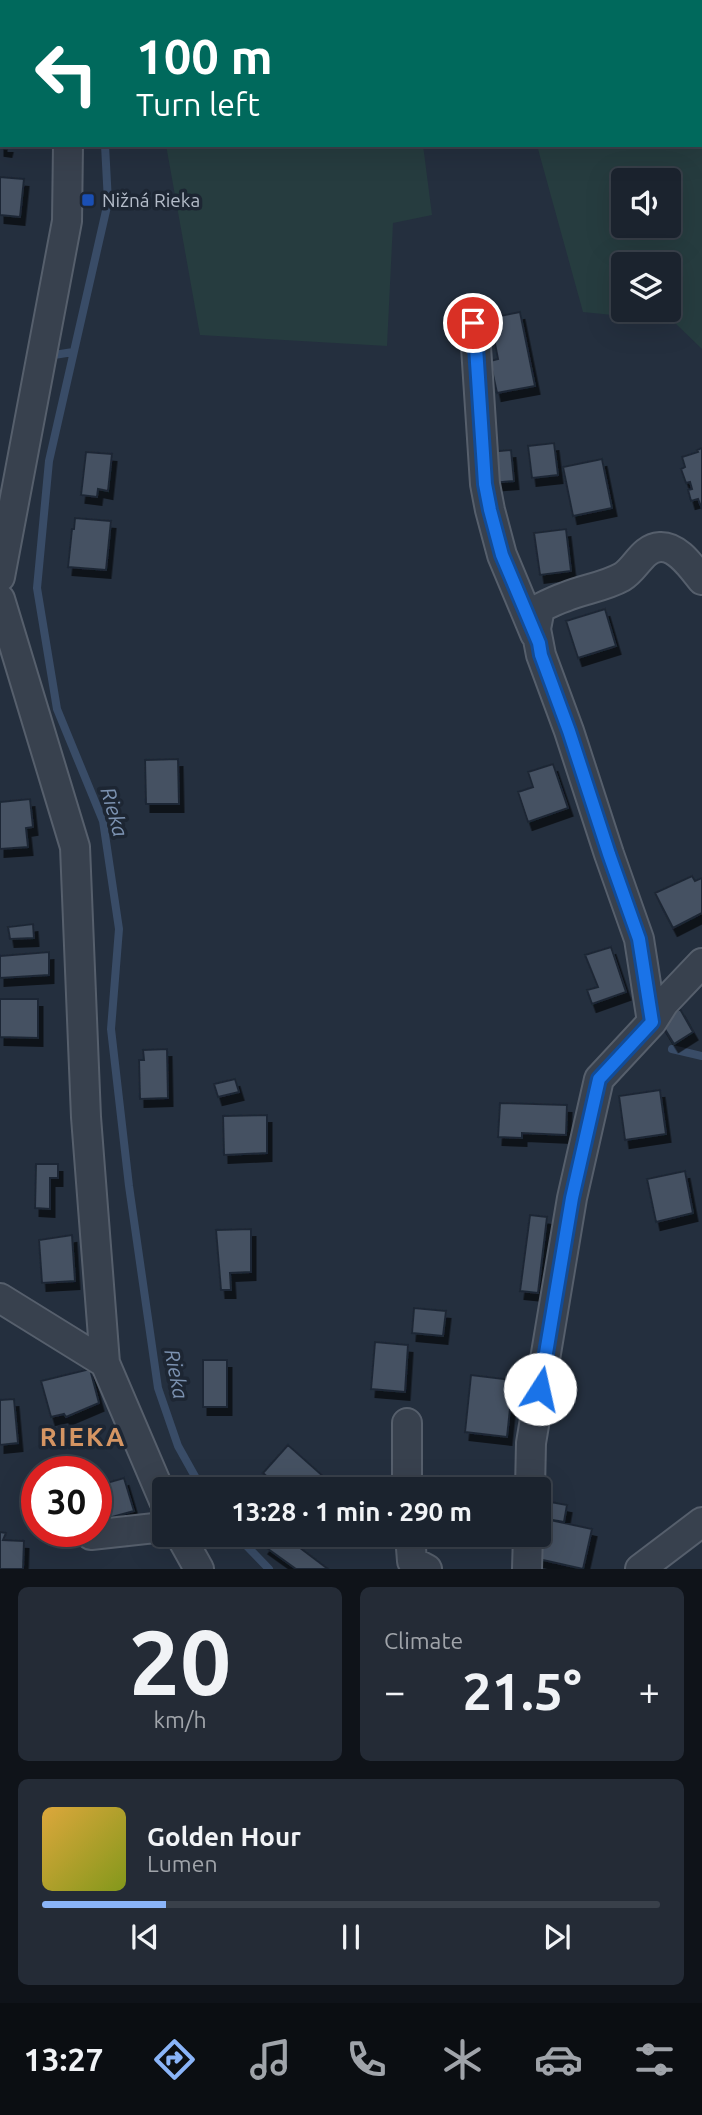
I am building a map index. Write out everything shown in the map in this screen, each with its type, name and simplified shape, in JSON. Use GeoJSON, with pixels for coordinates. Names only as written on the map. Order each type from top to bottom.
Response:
{"type":"FeatureCollection","features":[{"type":"Feature","properties":{"kind":"street"},"geometry":{"type":"LineString","coordinates":[[0,577],[67,221],[68,147]]}},
{"type":"Feature","properties":{"kind":"street"},"geometry":{"type":"LineString","coordinates":[[473,323],[485,484],[490,510],[502,555],[539,643]]}},
{"type":"Feature","properties":{"kind":"street"},"geometry":{"type":"LineString","coordinates":[[652,1022],[639,939],[541,655],[536,629],[540,608],[622,577],[631,571],[648,551],[662,547],[675,552],[702,580]]}},
{"type":"Feature","properties":{"kind":"street"},"geometry":{"type":"LineString","coordinates":[[0,599],[75,847],[86,1117],[105,1363],[154,1477]]}},
{"type":"Feature","properties":{"kind":"street"},"geometry":{"type":"LineString","coordinates":[[530,1477],[531,1443],[568,1225],[599,1079],[702,963]]}},
{"type":"Feature","properties":{"kind":"street"},"geometry":{"type":"LineString","coordinates":[[0,1298],[105,1363]]}},
{"type":"Feature","properties":{"kind":"street"},"geometry":{"type":"LineString","coordinates":[[407,1423],[407,1477]]}},
{"type":"Feature","properties":{"kind":"street"},"geometry":{"type":"LineString","coordinates":[[640,1569],[702,1522]]}},
{"type":"Feature","properties":{"kind":"street"},"geometry":{"type":"LineString","coordinates":[[112,1533],[152,1528]]}},
{"type":"Feature","properties":{"kind":"street"},"geometry":{"type":"LineString","coordinates":[[187,1547],[199,1569]]}},
{"type":"Feature","properties":{"kind":"street"},"geometry":{"type":"LineString","coordinates":[[411,1547],[412,1561],[427,1569]]}},
{"type":"Feature","properties":{"kind":"street"},"geometry":{"type":"LineString","coordinates":[[527,1569],[528,1547]]}},
{"type":"Feature","properties":{"kind":"green space"},"geometry":{"type":"Polygon","coordinates":[[[166,147],[423,147],[432,215],[393,223],[387,346],[200,335],[166,147]]]}},
{"type":"Feature","properties":{"kind":"green space"},"geometry":{"type":"Polygon","coordinates":[[[536,147],[702,147],[702,349],[674,322],[681,322],[681,252],[611,252],[611,315],[583,312],[536,147]]]}},
{"type":"Feature","properties":{"kind":"building"},"geometry":{"type":"Polygon","coordinates":[[[0,177],[24,179],[20,217],[0,215],[0,177]]]}},
{"type":"Feature","properties":{"kind":"building"},"geometry":{"type":"Polygon","coordinates":[[[520,312],[535,386],[497,393],[490,361],[498,359],[490,318],[520,312]]]}},
{"type":"Feature","properties":{"kind":"building"},"geometry":{"type":"Polygon","coordinates":[[[554,443],[558,475],[532,478],[528,446],[554,443]]]}},
{"type":"Feature","properties":{"kind":"building"},"geometry":{"type":"Polygon","coordinates":[[[702,448],[702,509],[698,499],[691,501],[688,490],[692,489],[690,482],[686,483],[681,469],[685,467],[682,457],[702,448]]]}},
{"type":"Feature","properties":{"kind":"building"},"geometry":{"type":"Polygon","coordinates":[[[511,450],[514,481],[492,483],[489,452],[511,450]]]}},
{"type":"Feature","properties":{"kind":"building"},"geometry":{"type":"Polygon","coordinates":[[[86,452],[112,454],[108,491],[98,489],[97,497],[81,495],[86,452]]]}},
{"type":"Feature","properties":{"kind":"building"},"geometry":{"type":"Polygon","coordinates":[[[602,459],[612,508],[573,516],[563,467],[602,459]]]}},
{"type":"Feature","properties":{"kind":"building"},"geometry":{"type":"Polygon","coordinates":[[[75,518],[111,521],[106,570],[68,567],[75,518]]]}},
{"type":"Feature","properties":{"kind":"building"},"geometry":{"type":"Polygon","coordinates":[[[566,529],[571,571],[540,575],[534,533],[566,529]]]}},
{"type":"Feature","properties":{"kind":"building"},"geometry":{"type":"Polygon","coordinates":[[[605,609],[616,646],[578,658],[566,621],[605,609]]]}},
{"type":"Feature","properties":{"kind":"building"},"geometry":{"type":"Polygon","coordinates":[[[178,759],[179,804],[146,804],[145,760],[178,759]]]}},
{"type":"Feature","properties":{"kind":"building"},"geometry":{"type":"Polygon","coordinates":[[[553,764],[568,808],[528,822],[518,792],[533,787],[528,772],[553,764]]]}},
{"type":"Feature","properties":{"kind":"building"},"geometry":{"type":"Polygon","coordinates":[[[30,799],[33,827],[26,828],[28,847],[0,849],[0,802],[30,799]]]}},
{"type":"Feature","properties":{"kind":"building"},"geometry":{"type":"Polygon","coordinates":[[[692,876],[695,881],[702,878],[702,913],[673,928],[655,893],[692,876]]]}},
{"type":"Feature","properties":{"kind":"building"},"geometry":{"type":"Polygon","coordinates":[[[33,924],[34,938],[10,939],[8,927],[33,924]]]}},
{"type":"Feature","properties":{"kind":"building"},"geometry":{"type":"Polygon","coordinates":[[[611,947],[626,992],[592,1004],[587,990],[598,987],[585,955],[611,947]]]}},
{"type":"Feature","properties":{"kind":"building"},"geometry":{"type":"Polygon","coordinates":[[[49,952],[49,975],[0,978],[0,956],[49,952]]]}},
{"type":"Feature","properties":{"kind":"building"},"geometry":{"type":"Polygon","coordinates":[[[0,999],[38,999],[38,1038],[0,1037],[0,999]]]}},
{"type":"Feature","properties":{"kind":"building"},"geometry":{"type":"Polygon","coordinates":[[[680,1009],[693,1032],[674,1044],[660,1021],[680,1009]]]}},
{"type":"Feature","properties":{"kind":"building"},"geometry":{"type":"Polygon","coordinates":[[[167,1049],[168,1098],[140,1099],[139,1060],[144,1060],[143,1050],[167,1049]]]}},
{"type":"Feature","properties":{"kind":"building"},"geometry":{"type":"Polygon","coordinates":[[[235,1079],[239,1092],[218,1097],[214,1084],[235,1079]]]}},
{"type":"Feature","properties":{"kind":"building"},"geometry":{"type":"Polygon","coordinates":[[[660,1090],[666,1134],[625,1140],[619,1096],[660,1090]]]}},
{"type":"Feature","properties":{"kind":"building"},"geometry":{"type":"Polygon","coordinates":[[[500,1103],[567,1105],[566,1135],[522,1133],[522,1138],[498,1137],[500,1103]]]}},
{"type":"Feature","properties":{"kind":"building"},"geometry":{"type":"Polygon","coordinates":[[[267,1115],[267,1153],[224,1155],[223,1116],[267,1115]]]}},
{"type":"Feature","properties":{"kind":"building"},"geometry":{"type":"Polygon","coordinates":[[[36,1164],[58,1164],[58,1178],[50,1178],[50,1209],[35,1208],[36,1164]]]}},
{"type":"Feature","properties":{"kind":"building"},"geometry":{"type":"Polygon","coordinates":[[[685,1171],[693,1213],[656,1222],[647,1179],[685,1171]]]}},
{"type":"Feature","properties":{"kind":"building"},"geometry":{"type":"Polygon","coordinates":[[[530,1215],[547,1217],[538,1293],[520,1291],[530,1215]]]}},
{"type":"Feature","properties":{"kind":"building"},"geometry":{"type":"Polygon","coordinates":[[[251,1229],[251,1272],[230,1273],[231,1290],[221,1290],[216,1230],[251,1229]]]}},
{"type":"Feature","properties":{"kind":"building"},"geometry":{"type":"Polygon","coordinates":[[[72,1235],[75,1281],[42,1283],[39,1240],[72,1235]]]}},
{"type":"Feature","properties":{"kind":"building"},"geometry":{"type":"Polygon","coordinates":[[[414,1308],[446,1311],[443,1336],[412,1333],[414,1308]]]}},
{"type":"Feature","properties":{"kind":"building"},"geometry":{"type":"Polygon","coordinates":[[[375,1342],[408,1345],[405,1392],[371,1389],[375,1342]]]}},
{"type":"Feature","properties":{"kind":"building"},"geometry":{"type":"Polygon","coordinates":[[[203,1360],[227,1360],[227,1407],[203,1407],[203,1360]]]}},
{"type":"Feature","properties":{"kind":"building"},"geometry":{"type":"Polygon","coordinates":[[[90,1369],[99,1403],[66,1417],[64,1414],[51,1417],[41,1381],[90,1369]]]}},
{"type":"Feature","properties":{"kind":"building"},"geometry":{"type":"Polygon","coordinates":[[[471,1375],[513,1380],[507,1437],[465,1432],[471,1375]]]}},
{"type":"Feature","properties":{"kind":"building"},"geometry":{"type":"Polygon","coordinates":[[[14,1399],[18,1443],[0,1445],[0,1400],[14,1399]]]}},
{"type":"Feature","properties":{"kind":"building"},"geometry":{"type":"Polygon","coordinates":[[[288,1445],[324,1477],[268,1477],[263,1473],[288,1445]]]}},
{"type":"Feature","properties":{"kind":"building"},"geometry":{"type":"Polygon","coordinates":[[[124,1478],[134,1511],[112,1517],[112,1481],[124,1478]]]}},
{"type":"Feature","properties":{"kind":"building"},"geometry":{"type":"Polygon","coordinates":[[[551,1502],[567,1505],[564,1522],[551,1520],[551,1502]]]}},
{"type":"Feature","properties":{"kind":"building"},"geometry":{"type":"Polygon","coordinates":[[[551,1520],[592,1529],[583,1569],[534,1558],[536,1547],[551,1547],[551,1520]]]}},
{"type":"Feature","properties":{"kind":"building"},"geometry":{"type":"Polygon","coordinates":[[[0,1532],[6,1533],[3,1540],[21,1541],[21,1547],[24,1547],[23,1569],[0,1569],[0,1532]]]}},
{"type":"Feature","properties":{"kind":"building"},"geometry":{"type":"Polygon","coordinates":[[[265,1547],[299,1547],[328,1569],[296,1569],[265,1547]]]}},
{"type":"Feature","properties":{"kind":"waterway","name":"Rieka"},"geometry":{"type":"LineString","coordinates":[[105,147],[108,202],[49,461],[37,588],[57,709],[103,821],[119,929],[111,1029],[129,1186],[158,1388],[178,1446],[195,1477]]}},
{"type":"Feature","properties":{"kind":"waterway"},"geometry":{"type":"LineString","coordinates":[[54,355],[73,352]]}},
{"type":"Feature","properties":{"kind":"waterway"},"geometry":{"type":"LineString","coordinates":[[672,1049],[702,1056]]}},
{"type":"Feature","properties":{"kind":"waterway","name":"Rieka"},"geometry":{"type":"LineString","coordinates":[[248,1547],[269,1569]]}},
{"type":"Feature","properties":{"kind":"place","name":"Nižná Rieka"},"geometry":{"type":"Point","coordinates":[88,200]}},
{"type":"Feature","properties":{"kind":"district","name":"RIEKA"},"geometry":{"type":"Point","coordinates":[83,1437]}},
{"type":"Feature","properties":{"kind":"route"},"geometry":{"type":"LineString","coordinates":[[473,323],[485,484],[496,534],[502,555],[539,643],[639,939],[652,1022],[599,1079],[572,1198],[540,1389]]}}]}
